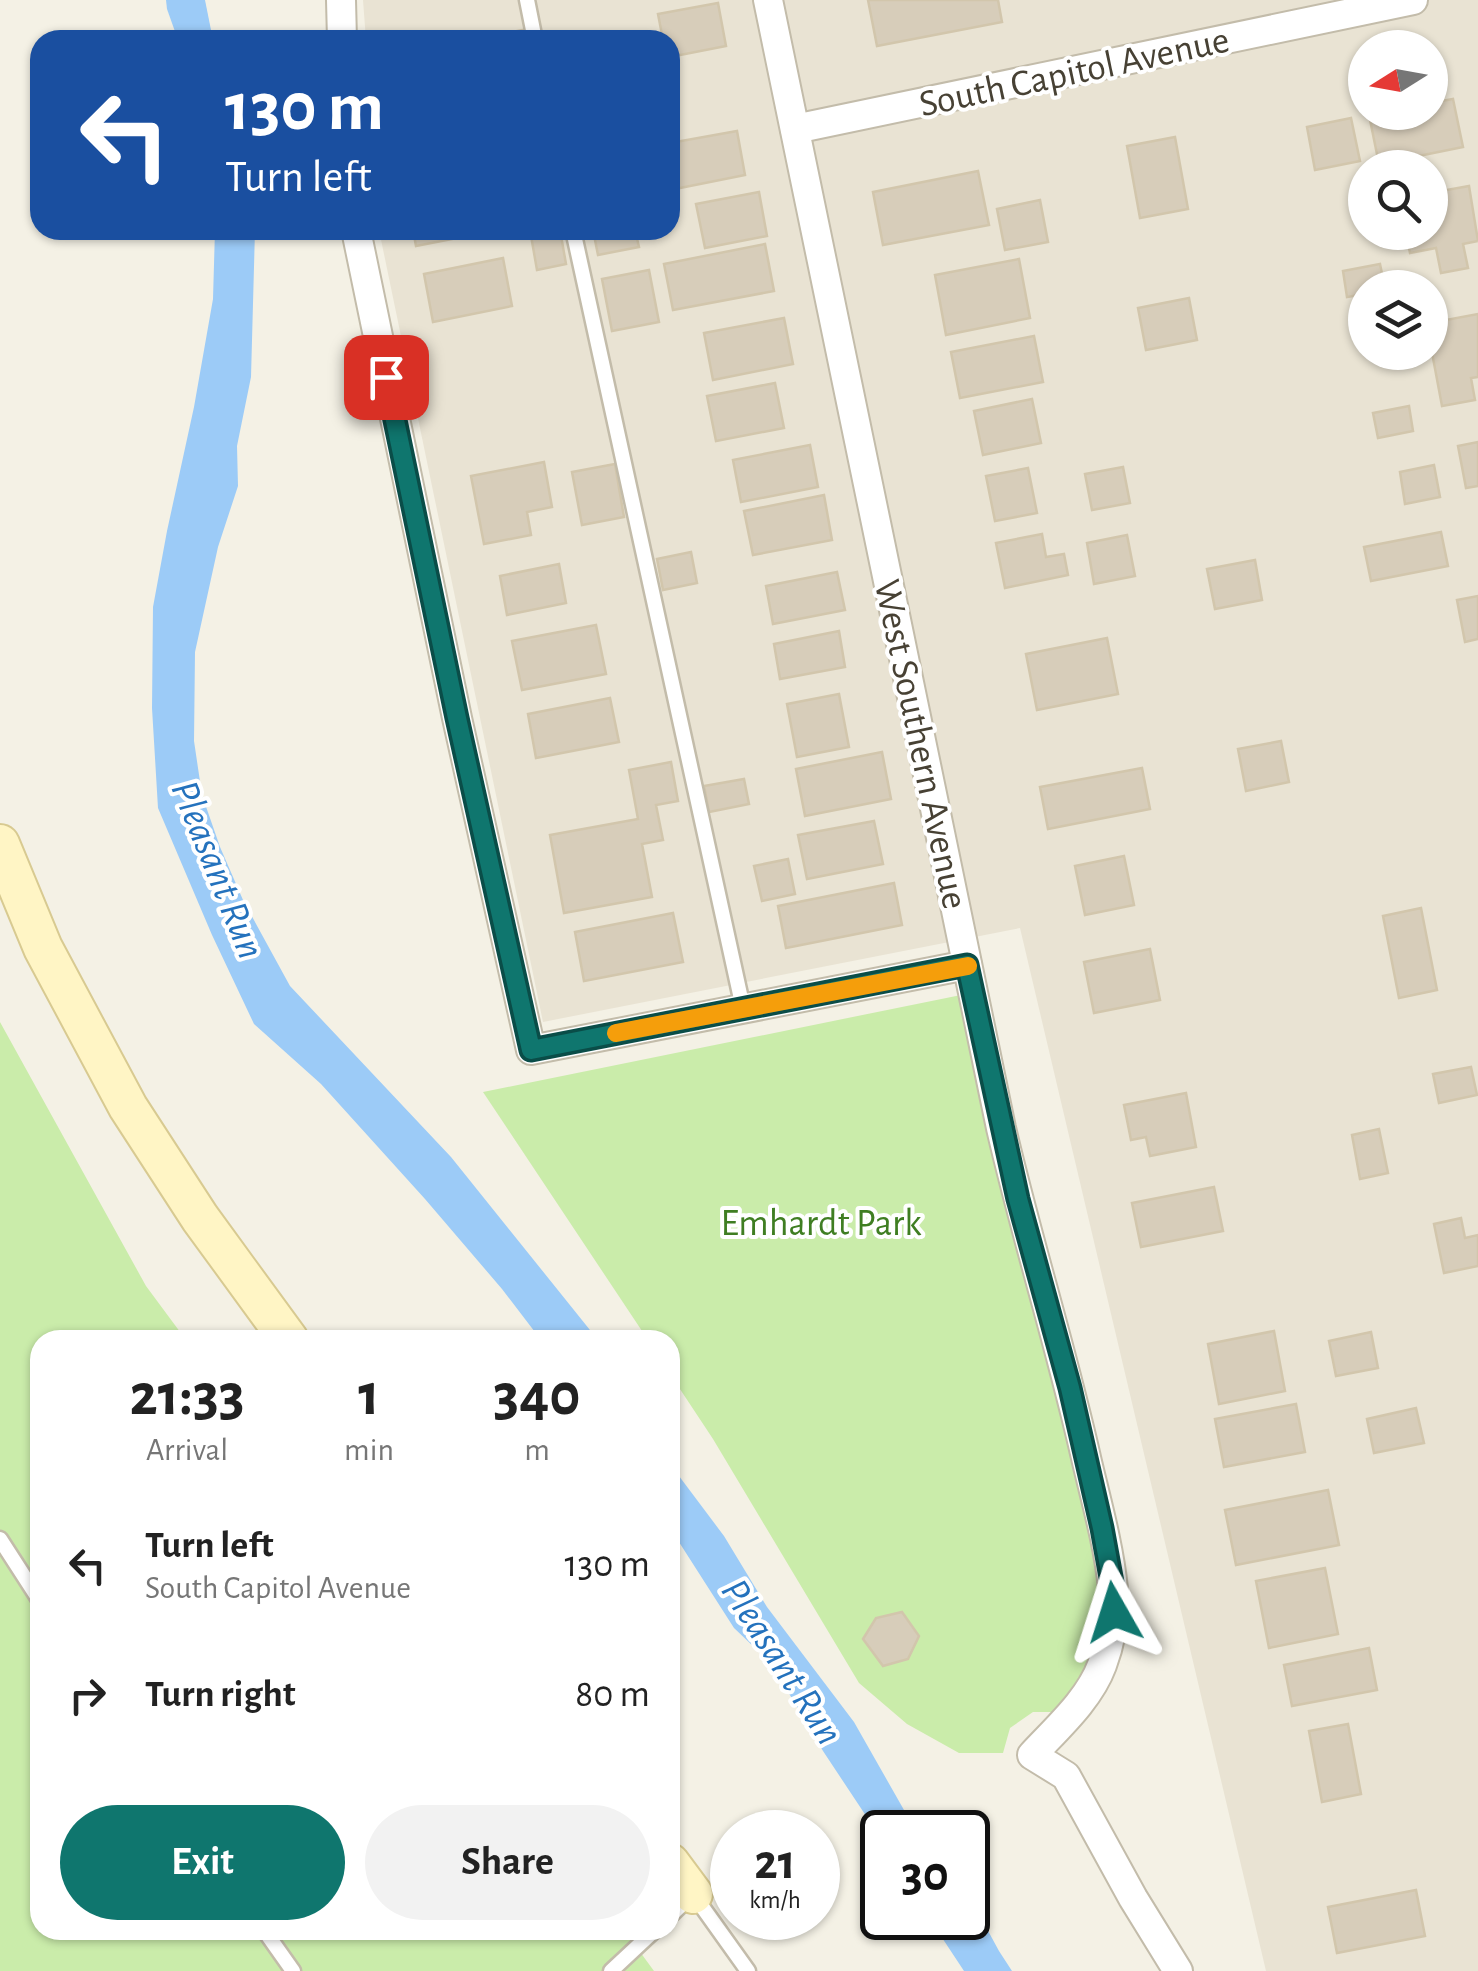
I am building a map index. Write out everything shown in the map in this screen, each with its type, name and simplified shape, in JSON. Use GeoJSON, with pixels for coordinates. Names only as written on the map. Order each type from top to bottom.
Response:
{"type":"FeatureCollection","features":[{"type":"Feature","properties":{"kind":"street"},"geometry":{"type":"LineString","coordinates":[[341,0],[342,30]]}},
{"type":"Feature","properties":{"kind":"street","name":"West Southern Avenue"},"geometry":{"type":"LineString","coordinates":[[768,0],[967,965],[1014,1181],[1070,1388],[1113,1588],[1114,1612],[1102,1667],[1084,1698],[1032,1755],[1066,1776],[1178,1971]]}},
{"type":"Feature","properties":{"kind":"street","name":"South Capitol Avenue"},"geometry":{"type":"LineString","coordinates":[[795,129],[1413,0]]}},
{"type":"Feature","properties":{"kind":"street"},"geometry":{"type":"LineString","coordinates":[[358,240],[457,718],[531,1050],[967,965]]}},
{"type":"Feature","properties":{"kind":"street"},"geometry":{"type":"LineString","coordinates":[[0,844],[43,948],[128,1108],[200,1218],[282,1330]]}},
{"type":"Feature","properties":{"kind":"lane"},"geometry":{"type":"LineString","coordinates":[[527,0],[533,30]]}},
{"type":"Feature","properties":{"kind":"lane"},"geometry":{"type":"LineString","coordinates":[[575,240],[743,1008]]}},
{"type":"Feature","properties":{"kind":"lane"},"geometry":{"type":"LineString","coordinates":[[0,1539],[30,1586]]}},
{"type":"Feature","properties":{"kind":"lane"},"geometry":{"type":"LineString","coordinates":[[681,1905],[748,1971]]}},
{"type":"Feature","properties":{"kind":"lane"},"geometry":{"type":"LineString","coordinates":[[271,1940],[293,1971]]}},
{"type":"Feature","properties":{"kind":"lane"},"geometry":{"type":"LineString","coordinates":[[611,1971],[644,1940]]}},
{"type":"Feature","properties":{"kind":"shaded area"},"geometry":{"type":"Polygon","coordinates":[[[363,0],[1478,0],[1478,1971],[1266,1971],[1020,928],[543,1022],[381,240],[680,240],[680,30],[365,30],[363,0]]]}},
{"type":"Feature","properties":{"kind":"green space","name":"Emhardt Park"},"geometry":{"type":"Polygon","coordinates":[[[966,994],[1103,1561],[1106,1644],[1057,1712],[1033,1712],[1010,1728],[1003,1753],[959,1753],[907,1724],[859,1683],[680,1389],[680,1330],[641,1330],[483,1092],[966,994]]]}},
{"type":"Feature","properties":{"kind":"green space"},"geometry":{"type":"Polygon","coordinates":[[[0,1022],[146,1286],[179,1330],[30,1330],[30,1940],[631,1940],[654,1971],[0,1971],[0,1022]]]}},
{"type":"Feature","properties":{"kind":"water"},"geometry":{"type":"Polygon","coordinates":[[[166,0],[205,0],[211,30],[174,30],[166,0]]]}},
{"type":"Feature","properties":{"kind":"water","name":"Pleasant Run"},"geometry":{"type":"Polygon","coordinates":[[[215,240],[255,240],[251,377],[237,446],[238,486],[218,547],[195,652],[194,741],[202,795],[220,847],[243,900],[290,986],[451,1157],[590,1330],[533,1330],[425,1199],[321,1084],[254,1024],[158,808],[152,708],[153,607],[213,299],[215,240]]]}},
{"type":"Feature","properties":{"kind":"water","name":"Pleasant Run"},"geometry":{"type":"Polygon","coordinates":[[[680,1477],[724,1536],[767,1607],[854,1722],[904,1810],[862,1810],[771,1663],[734,1628],[680,1544],[680,1477]]]}},
{"type":"Feature","properties":{"kind":"water"},"geometry":{"type":"Polygon","coordinates":[[[990,1934],[1012,1971],[964,1971],[944,1940],[990,1940],[990,1934]]]}},
{"type":"Feature","properties":{"kind":"building"},"geometry":{"type":"Polygon","coordinates":[[[868,0],[998,0],[1002,22],[877,46],[868,0]]]}},
{"type":"Feature","properties":{"kind":"building"},"geometry":{"type":"Polygon","coordinates":[[[718,3],[726,46],[680,55],[680,30],[661,30],[658,14],[718,3]]]}},
{"type":"Feature","properties":{"kind":"building"},"geometry":{"type":"Polygon","coordinates":[[[1453,99],[1463,147],[1376,150],[1372,130],[1448,130],[1448,100],[1453,99]]]}},
{"type":"Feature","properties":{"kind":"building"},"geometry":{"type":"Polygon","coordinates":[[[1348,119],[1348,130],[1354,130],[1358,150],[1348,150],[1348,163],[1315,170],[1307,127],[1348,119]]]}},
{"type":"Feature","properties":{"kind":"building"},"geometry":{"type":"Polygon","coordinates":[[[737,131],[745,175],[680,188],[680,141],[737,131]]]}},
{"type":"Feature","properties":{"kind":"building"},"geometry":{"type":"Polygon","coordinates":[[[1175,137],[1188,209],[1140,218],[1127,146],[1175,137]]]}},
{"type":"Feature","properties":{"kind":"building"},"geometry":{"type":"Polygon","coordinates":[[[978,171],[989,225],[883,245],[873,192],[978,171]]]}},
{"type":"Feature","properties":{"kind":"building"},"geometry":{"type":"Polygon","coordinates":[[[1469,186],[1478,241],[1463,244],[1468,268],[1448,272],[1440,270],[1436,250],[1448,250],[1448,190],[1469,186]]]}},
{"type":"Feature","properties":{"kind":"building"},"geometry":{"type":"Polygon","coordinates":[[[759,192],[767,236],[705,248],[696,204],[759,192]]]}},
{"type":"Feature","properties":{"kind":"building"},"geometry":{"type":"Polygon","coordinates":[[[1040,200],[1048,242],[1005,250],[997,209],[1040,200]]]}},
{"type":"Feature","properties":{"kind":"building"},"geometry":{"type":"Polygon","coordinates":[[[415,240],[447,240],[416,246],[415,240]]]}},
{"type":"Feature","properties":{"kind":"building"},"geometry":{"type":"Polygon","coordinates":[[[532,240],[562,240],[566,264],[537,270],[532,240]]]}},
{"type":"Feature","properties":{"kind":"building"},"geometry":{"type":"Polygon","coordinates":[[[595,240],[637,240],[639,247],[598,255],[595,240]]]}},
{"type":"Feature","properties":{"kind":"building"},"geometry":{"type":"Polygon","coordinates":[[[765,244],[774,291],[673,310],[664,264],[765,244]]]}},
{"type":"Feature","properties":{"kind":"building"},"geometry":{"type":"Polygon","coordinates":[[[503,258],[512,306],[433,322],[424,274],[503,258]]]}},
{"type":"Feature","properties":{"kind":"building"},"geometry":{"type":"Polygon","coordinates":[[[1019,259],[1030,318],[946,335],[935,275],[1019,259]]]}},
{"type":"Feature","properties":{"kind":"building"},"geometry":{"type":"Polygon","coordinates":[[[1380,264],[1381,270],[1348,270],[1380,264]]]}},
{"type":"Feature","properties":{"kind":"building"},"geometry":{"type":"Polygon","coordinates":[[[649,270],[659,322],[612,331],[602,279],[649,270]]]}},
{"type":"Feature","properties":{"kind":"building"},"geometry":{"type":"Polygon","coordinates":[[[1348,270],[1348,297],[1347,297],[1343,271],[1348,270]]]}},
{"type":"Feature","properties":{"kind":"building"},"geometry":{"type":"Polygon","coordinates":[[[1189,298],[1197,340],[1146,350],[1138,308],[1189,298]]]}},
{"type":"Feature","properties":{"kind":"building"},"geometry":{"type":"Polygon","coordinates":[[[1478,314],[1478,377],[1471,378],[1475,400],[1442,406],[1435,370],[1448,370],[1448,320],[1478,314]]]}},
{"type":"Feature","properties":{"kind":"building"},"geometry":{"type":"Polygon","coordinates":[[[784,318],[793,364],[713,380],[704,333],[784,318]]]}},
{"type":"Feature","properties":{"kind":"building"},"geometry":{"type":"Polygon","coordinates":[[[1034,336],[1043,382],[960,398],[951,352],[1034,336]]]}},
{"type":"Feature","properties":{"kind":"building"},"geometry":{"type":"Polygon","coordinates":[[[775,383],[784,428],[716,441],[707,396],[775,383]]]}},
{"type":"Feature","properties":{"kind":"building"},"geometry":{"type":"Polygon","coordinates":[[[1032,399],[1041,443],[983,455],[974,411],[1032,399]]]}},
{"type":"Feature","properties":{"kind":"building"},"geometry":{"type":"Polygon","coordinates":[[[1409,406],[1413,431],[1378,438],[1373,413],[1409,406]]]}},
{"type":"Feature","properties":{"kind":"building"},"geometry":{"type":"Polygon","coordinates":[[[1478,442],[1478,486],[1466,488],[1458,446],[1478,442]]]}},
{"type":"Feature","properties":{"kind":"building"},"geometry":{"type":"Polygon","coordinates":[[[810,445],[818,487],[741,502],[733,460],[810,445]]]}},
{"type":"Feature","properties":{"kind":"building"},"geometry":{"type":"Polygon","coordinates":[[[544,462],[552,507],[527,512],[531,535],[484,544],[471,476],[544,462]]]}},
{"type":"Feature","properties":{"kind":"building"},"geometry":{"type":"Polygon","coordinates":[[[615,464],[624,517],[582,525],[572,472],[615,464]]]}},
{"type":"Feature","properties":{"kind":"building"},"geometry":{"type":"Polygon","coordinates":[[[1434,465],[1440,497],[1405,504],[1400,472],[1434,465]]]}},
{"type":"Feature","properties":{"kind":"building"},"geometry":{"type":"Polygon","coordinates":[[[1123,467],[1130,503],[1092,510],[1085,474],[1123,467]]]}},
{"type":"Feature","properties":{"kind":"building"},"geometry":{"type":"Polygon","coordinates":[[[1028,468],[1037,513],[995,521],[986,476],[1028,468]]]}},
{"type":"Feature","properties":{"kind":"building"},"geometry":{"type":"Polygon","coordinates":[[[824,495],[832,540],[753,555],[744,511],[824,495]]]}},
{"type":"Feature","properties":{"kind":"building"},"geometry":{"type":"Polygon","coordinates":[[[1441,532],[1448,566],[1371,581],[1364,547],[1441,532]]]}},
{"type":"Feature","properties":{"kind":"building"},"geometry":{"type":"Polygon","coordinates":[[[1042,534],[1046,557],[1064,554],[1068,575],[1005,588],[996,543],[1042,534]]]}},
{"type":"Feature","properties":{"kind":"building"},"geometry":{"type":"Polygon","coordinates":[[[1127,535],[1135,576],[1094,584],[1087,543],[1127,535]]]}},
{"type":"Feature","properties":{"kind":"building"},"geometry":{"type":"Polygon","coordinates":[[[691,552],[697,583],[663,590],[657,559],[691,552]]]}},
{"type":"Feature","properties":{"kind":"building"},"geometry":{"type":"Polygon","coordinates":[[[1255,560],[1262,600],[1215,609],[1207,569],[1255,560]]]}},
{"type":"Feature","properties":{"kind":"building"},"geometry":{"type":"Polygon","coordinates":[[[559,564],[566,603],[507,615],[500,576],[559,564]]]}},
{"type":"Feature","properties":{"kind":"building"},"geometry":{"type":"Polygon","coordinates":[[[837,572],[845,610],[773,624],[766,586],[837,572]]]}},
{"type":"Feature","properties":{"kind":"building"},"geometry":{"type":"Polygon","coordinates":[[[1478,596],[1478,639],[1465,642],[1457,600],[1478,596]]]}},
{"type":"Feature","properties":{"kind":"building"},"geometry":{"type":"Polygon","coordinates":[[[596,625],[606,674],[522,690],[512,641],[596,625]]]}},
{"type":"Feature","properties":{"kind":"building"},"geometry":{"type":"Polygon","coordinates":[[[839,631],[845,667],[780,679],[774,644],[839,631]]]}},
{"type":"Feature","properties":{"kind":"building"},"geometry":{"type":"Polygon","coordinates":[[[1107,638],[1118,694],[1037,710],[1026,654],[1107,638]]]}},
{"type":"Feature","properties":{"kind":"building"},"geometry":{"type":"Polygon","coordinates":[[[839,694],[849,747],[797,757],[787,704],[839,694]]]}},
{"type":"Feature","properties":{"kind":"building"},"geometry":{"type":"Polygon","coordinates":[[[610,698],[619,742],[536,758],[528,714],[610,698]]]}},
{"type":"Feature","properties":{"kind":"building"},"geometry":{"type":"Polygon","coordinates":[[[1281,741],[1289,782],[1246,791],[1238,749],[1281,741]]]}},
{"type":"Feature","properties":{"kind":"building"},"geometry":{"type":"Polygon","coordinates":[[[882,752],[891,799],[805,816],[796,769],[882,752]]]}},
{"type":"Feature","properties":{"kind":"building"},"geometry":{"type":"Polygon","coordinates":[[[671,762],[678,801],[656,805],[663,840],[642,844],[652,897],[564,913],[550,835],[638,819],[629,770],[671,762]]]}},
{"type":"Feature","properties":{"kind":"building"},"geometry":{"type":"Polygon","coordinates":[[[1142,768],[1150,809],[1048,829],[1040,787],[1142,768]]]}},
{"type":"Feature","properties":{"kind":"building"},"geometry":{"type":"Polygon","coordinates":[[[744,779],[749,804],[709,812],[704,786],[744,779]]]}},
{"type":"Feature","properties":{"kind":"building"},"geometry":{"type":"Polygon","coordinates":[[[874,821],[883,864],[807,879],[798,835],[874,821]]]}},
{"type":"Feature","properties":{"kind":"building"},"geometry":{"type":"Polygon","coordinates":[[[1124,856],[1134,905],[1085,915],[1075,866],[1124,856]]]}},
{"type":"Feature","properties":{"kind":"building"},"geometry":{"type":"Polygon","coordinates":[[[788,859],[795,894],[762,901],[754,866],[788,859]]]}},
{"type":"Feature","properties":{"kind":"building"},"geometry":{"type":"Polygon","coordinates":[[[894,883],[902,925],[786,948],[778,906],[894,883]]]}},
{"type":"Feature","properties":{"kind":"building"},"geometry":{"type":"Polygon","coordinates":[[[1421,908],[1437,990],[1399,998],[1383,916],[1421,908]]]}},
{"type":"Feature","properties":{"kind":"building"},"geometry":{"type":"Polygon","coordinates":[[[673,913],[683,962],[584,981],[575,932],[673,913]]]}},
{"type":"Feature","properties":{"kind":"building"},"geometry":{"type":"Polygon","coordinates":[[[1150,949],[1160,1000],[1094,1013],[1084,962],[1150,949]]]}},
{"type":"Feature","properties":{"kind":"building"},"geometry":{"type":"Polygon","coordinates":[[[1471,1067],[1477,1095],[1439,1103],[1433,1074],[1471,1067]]]}},
{"type":"Feature","properties":{"kind":"building"},"geometry":{"type":"Polygon","coordinates":[[[1186,1093],[1196,1147],[1150,1156],[1146,1137],[1131,1140],[1124,1105],[1186,1093]]]}},
{"type":"Feature","properties":{"kind":"building"},"geometry":{"type":"Polygon","coordinates":[[[1379,1129],[1388,1173],[1360,1179],[1352,1135],[1379,1129]]]}},
{"type":"Feature","properties":{"kind":"building"},"geometry":{"type":"Polygon","coordinates":[[[1214,1187],[1223,1231],[1141,1247],[1132,1203],[1214,1187]]]}},
{"type":"Feature","properties":{"kind":"building"},"geometry":{"type":"Polygon","coordinates":[[[1461,1218],[1465,1238],[1478,1235],[1478,1266],[1444,1273],[1434,1224],[1461,1218]]]}},
{"type":"Feature","properties":{"kind":"building"},"geometry":{"type":"Polygon","coordinates":[[[1274,1331],[1285,1391],[1219,1404],[1208,1344],[1274,1331]]]}},
{"type":"Feature","properties":{"kind":"building"},"geometry":{"type":"Polygon","coordinates":[[[1371,1332],[1378,1368],[1336,1376],[1329,1341],[1371,1332]]]}},
{"type":"Feature","properties":{"kind":"building"},"geometry":{"type":"Polygon","coordinates":[[[1296,1404],[1305,1452],[1224,1467],[1215,1419],[1296,1404]]]}},
{"type":"Feature","properties":{"kind":"building"},"geometry":{"type":"Polygon","coordinates":[[[1416,1408],[1424,1443],[1374,1453],[1367,1419],[1416,1408]]]}},
{"type":"Feature","properties":{"kind":"building"},"geometry":{"type":"Polygon","coordinates":[[[1328,1490],[1339,1545],[1236,1565],[1225,1510],[1328,1490]]]}},
{"type":"Feature","properties":{"kind":"building"},"geometry":{"type":"Polygon","coordinates":[[[1325,1568],[1338,1634],[1269,1648],[1256,1581],[1325,1568]]]}},
{"type":"Feature","properties":{"kind":"building"},"geometry":{"type":"Polygon","coordinates":[[[902,1612],[919,1636],[908,1659],[883,1666],[863,1639],[876,1618],[902,1612]]]}},
{"type":"Feature","properties":{"kind":"building"},"geometry":{"type":"Polygon","coordinates":[[[1369,1648],[1377,1690],[1292,1706],[1284,1665],[1369,1648]]]}},
{"type":"Feature","properties":{"kind":"building"},"geometry":{"type":"Polygon","coordinates":[[[1348,1724],[1361,1794],[1322,1802],[1309,1731],[1348,1724]]]}},
{"type":"Feature","properties":{"kind":"building"},"geometry":{"type":"Polygon","coordinates":[[[1416,1890],[1425,1936],[1337,1953],[1328,1907],[1416,1890]]]}},
{"type":"Feature","properties":{"kind":"slow traffic"},"geometry":{"type":"LineString","coordinates":[[616,1033],[968,966]]}},
{"type":"Feature","properties":{"kind":"route"},"geometry":{"type":"LineString","coordinates":[[386,377],[531,1050],[967,965],[1018,1199],[1070,1388],[1102,1528],[1114,1612]]}}]}
